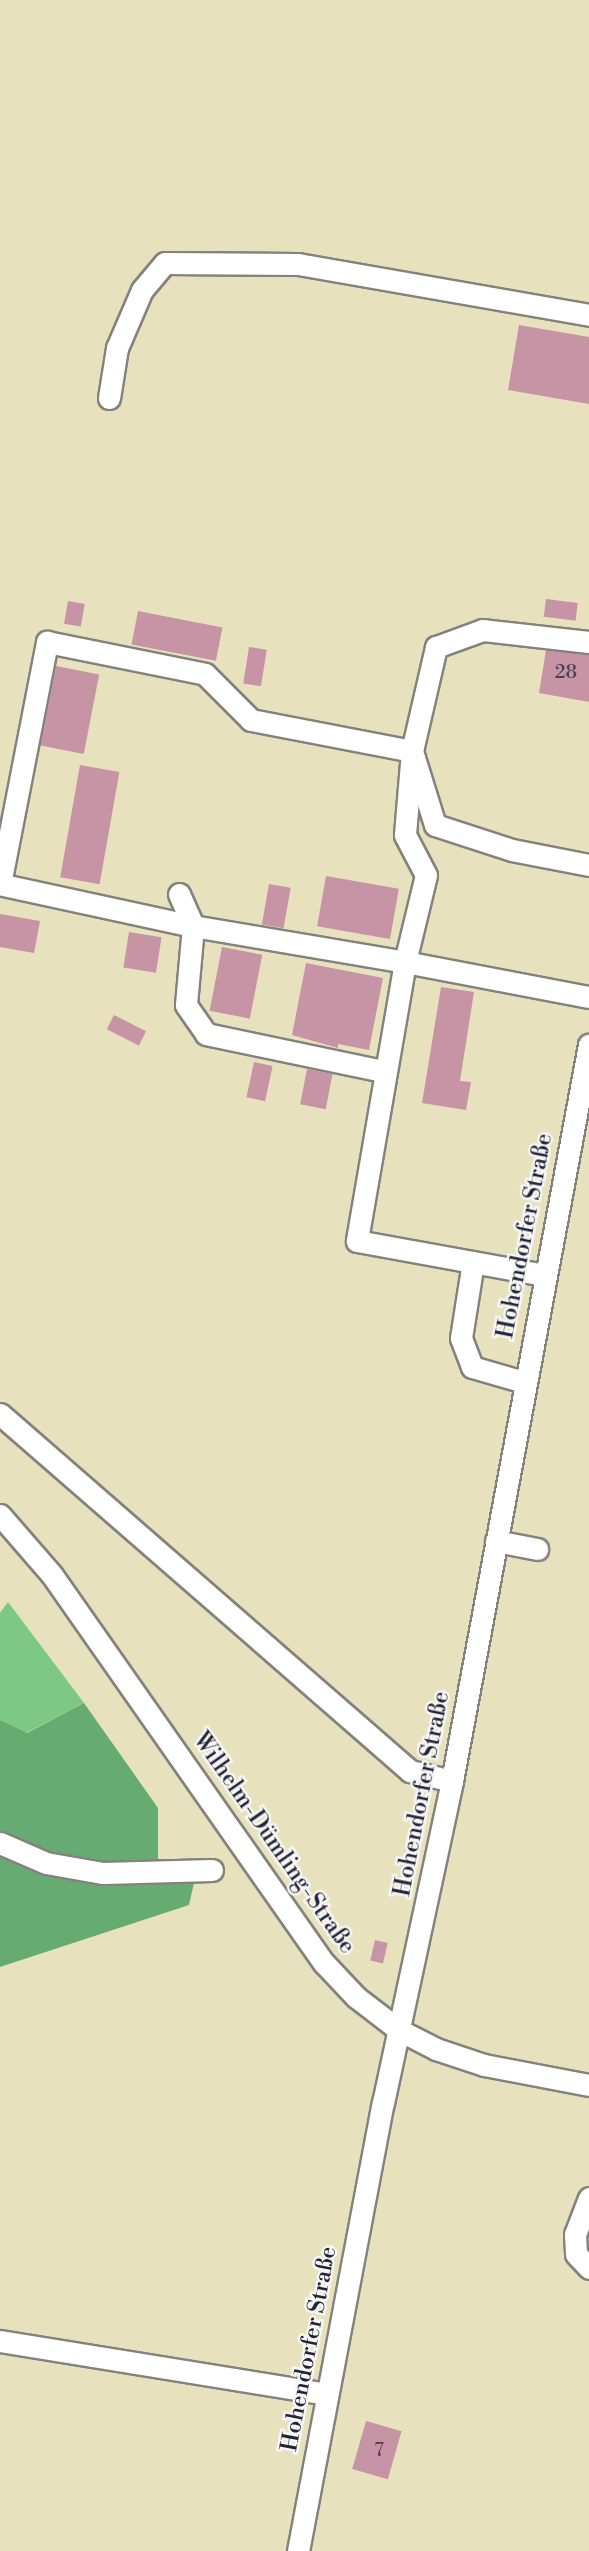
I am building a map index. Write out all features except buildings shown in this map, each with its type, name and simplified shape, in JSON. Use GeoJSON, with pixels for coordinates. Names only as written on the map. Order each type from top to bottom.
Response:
{"type":"FeatureCollection","features":[{"type":"Feature","properties":{"kind":"street"},"geometry":{"type":"LineString","coordinates":[[110,398],[117,348],[142,290],[165,263],[298,264],[589,315]]}},
{"type":"Feature","properties":{"kind":"street"},"geometry":{"type":"LineString","coordinates":[[545,1275],[357,1241],[383,1071],[426,875],[405,835],[412,751],[436,647],[483,630],[589,642]]}},
{"type":"Feature","properties":{"kind":"street"},"geometry":{"type":"LineString","coordinates":[[412,751],[251,720],[205,674],[47,642],[1,884],[193,926],[589,997]]}},
{"type":"Feature","properties":{"kind":"street"},"geometry":{"type":"LineString","coordinates":[[412,751],[435,825],[512,850],[589,864]]}},
{"type":"Feature","properties":{"kind":"street"},"geometry":{"type":"LineString","coordinates":[[179,894],[193,926],[186,1005],[206,1034],[383,1071]]}},
{"type":"Feature","properties":{"kind":"street","name":"Hohendorfer Straße"},"geometry":{"type":"LineString","coordinates":[[298,2551],[399,2030],[452,1781],[524,1382],[589,1045]]}},
{"type":"Feature","properties":{"kind":"street"},"geometry":{"type":"LineString","coordinates":[[473,1262],[461,1338],[472,1367],[524,1382]]}},
{"type":"Feature","properties":{"kind":"street"},"geometry":{"type":"LineString","coordinates":[[0,1415],[410,1771],[452,1781]]}},
{"type":"Feature","properties":{"kind":"street","name":"Wilhelm-Dümling-Straße"},"geometry":{"type":"LineString","coordinates":[[0,1515],[52,1575],[324,1962],[356,1997],[399,2030],[466,2060],[589,2085]]}},
{"type":"Feature","properties":{"kind":"street"},"geometry":{"type":"LineString","coordinates":[[496,1541],[537,1549]]}},
{"type":"Feature","properties":{"kind":"street"},"geometry":{"type":"LineString","coordinates":[[0,1843],[46,1863],[103,1872],[212,1870]]}},
{"type":"Feature","properties":{"kind":"street"},"geometry":{"type":"LineString","coordinates":[[589,2198],[575,2234],[576,2254],[589,2268]]}},
{"type":"Feature","properties":{"kind":"street"},"geometry":{"type":"LineString","coordinates":[[0,2341],[327,2394]]}},
{"type":"Feature","properties":{"kind":"green space"},"geometry":{"type":"Polygon","coordinates":[[[8,1602],[84,1703],[26,1733],[0,1721],[0,1613],[8,1602]]]}},
{"type":"Feature","properties":{"kind":"green space"},"geometry":{"type":"Polygon","coordinates":[[[84,1703],[158,1808],[158,1869],[101,1870],[0,1839],[0,1720],[27,1733],[84,1703]]]}},
{"type":"Feature","properties":{"kind":"green space"},"geometry":{"type":"Polygon","coordinates":[[[0,1851],[40,1870],[194,1883],[189,1905],[0,1967],[0,1851]]]}}]}
